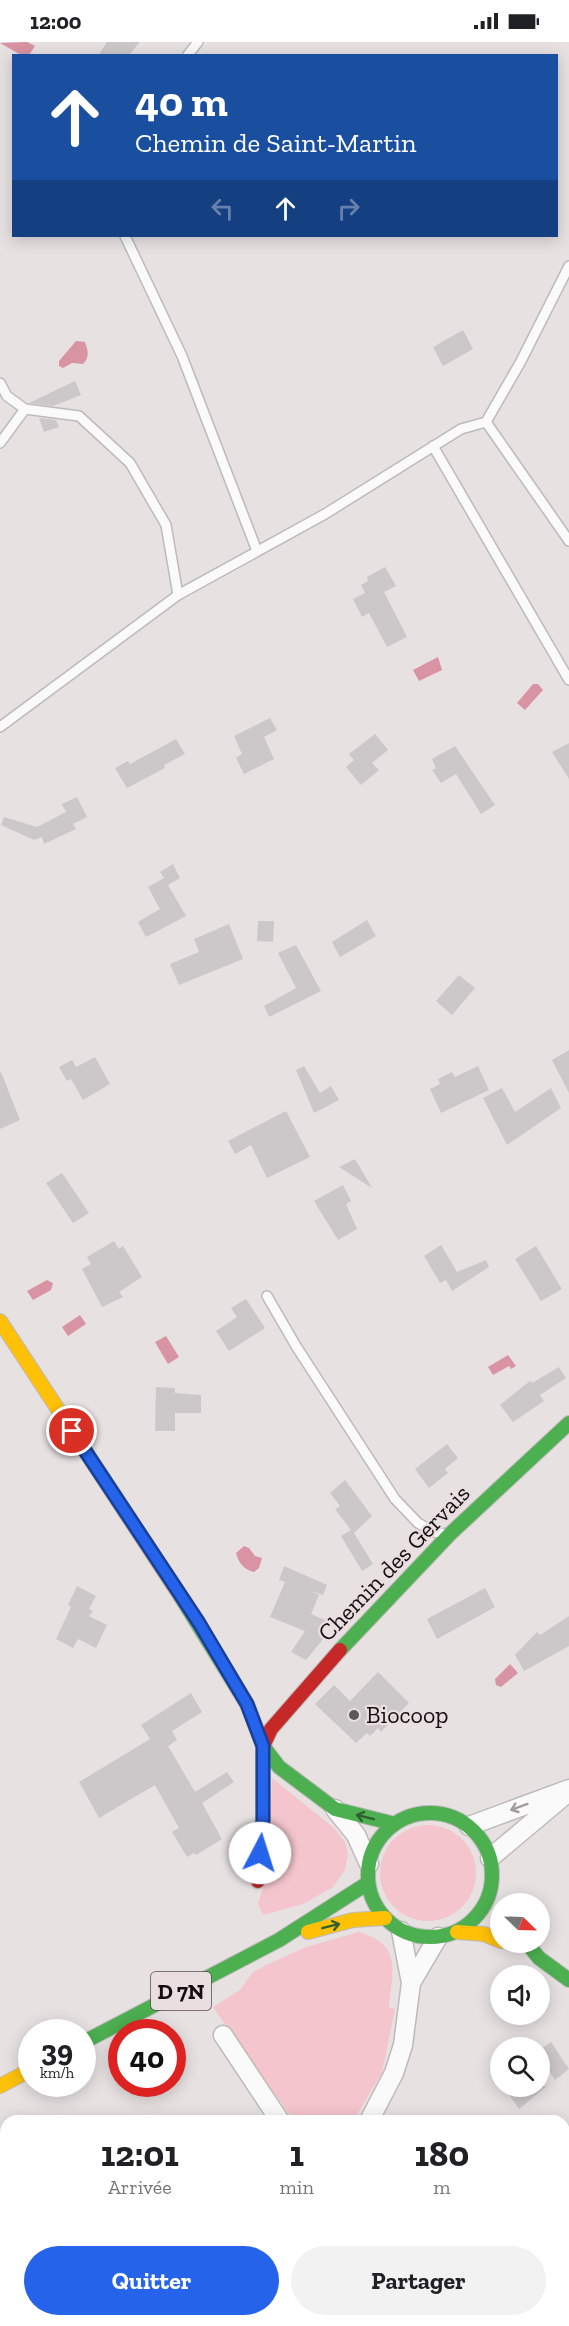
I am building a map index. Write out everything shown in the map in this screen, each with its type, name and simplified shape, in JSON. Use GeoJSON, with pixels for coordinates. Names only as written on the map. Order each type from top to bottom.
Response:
{"type":"FeatureCollection","features":[{"type":"Feature","properties":{"kind":"street"},"geometry":{"type":"LineString","coordinates":[[0,1321],[199,1623],[247,1704],[263,1746],[279,1767],[335,1809],[356,1835],[369,1864]]}},
{"type":"Feature","properties":{"kind":"street","name":"Chemin des Gervais"},"geometry":{"type":"LineString","coordinates":[[263,1746],[271,1729],[308,1684],[450,1534],[569,1423]]}},
{"type":"Feature","properties":{"kind":"street"},"geometry":{"type":"LineString","coordinates":[[258,1881],[263,1820],[263,1746]]}},
{"type":"Feature","properties":{"kind":"street"},"geometry":{"type":"LineString","coordinates":[[469,1826],[569,1790]]}},
{"type":"Feature","properties":{"kind":"street"},"geometry":{"type":"LineString","coordinates":[[490,1858],[569,1790]]}},
{"type":"Feature","properties":{"kind":"street"},"geometry":{"type":"LineString","coordinates":[[335,1809],[395,1824]]}},
{"type":"Feature","properties":{"kind":"street"},"geometry":{"type":"LineString","coordinates":[[490,1937],[457,1932],[438,1937],[421,1938],[401,1930],[385,1918],[374,1902],[368,1883],[369,1864],[374,1847],[395,1824],[413,1815],[432,1813],[452,1816],[469,1826],[482,1840],[490,1858],[493,1893]]}},
{"type":"Feature","properties":{"kind":"street","name":"D 7N"},"geometry":{"type":"LineString","coordinates":[[96,2036],[279,1940],[368,1883]]}},
{"type":"Feature","properties":{"kind":"street"},"geometry":{"type":"LineString","coordinates":[[457,1932],[479,1914],[491,1889]]}},
{"type":"Feature","properties":{"kind":"street","name":"D 7N"},"geometry":{"type":"LineString","coordinates":[[279,1940],[353,1920],[385,1918]]}},
{"type":"Feature","properties":{"kind":"street"},"geometry":{"type":"LineString","coordinates":[[372,2115],[397,2064],[403,2045],[411,1983],[401,1930]]}},
{"type":"Feature","properties":{"kind":"street"},"geometry":{"type":"LineString","coordinates":[[411,1983],[438,1937]]}},
{"type":"Feature","properties":{"kind":"street"},"geometry":{"type":"LineString","coordinates":[[528,1953],[539,1958],[569,1980]]}},
{"type":"Feature","properties":{"kind":"street"},"geometry":{"type":"LineString","coordinates":[[535,1953],[539,1958]]}},
{"type":"Feature","properties":{"kind":"street"},"geometry":{"type":"LineString","coordinates":[[223,2035],[271,2115]]}},
{"type":"Feature","properties":{"kind":"street"},"geometry":{"type":"LineString","coordinates":[[0,2086],[18,2076]]}},
{"type":"Feature","properties":{"kind":"lane"},"geometry":{"type":"LineString","coordinates":[[189,54],[198,42]]}},
{"type":"Feature","properties":{"kind":"lane"},"geometry":{"type":"LineString","coordinates":[[125,237],[182,356],[257,551]]}},
{"type":"Feature","properties":{"kind":"lane"},"geometry":{"type":"LineString","coordinates":[[0,727],[178,596],[325,514],[461,429],[486,422],[520,363],[569,266]]}},
{"type":"Feature","properties":{"kind":"lane"},"geometry":{"type":"LineString","coordinates":[[0,383],[7,396],[25,410],[79,416],[130,463],[166,525],[178,596]]}},
{"type":"Feature","properties":{"kind":"lane"},"geometry":{"type":"LineString","coordinates":[[0,443],[25,410]]}},
{"type":"Feature","properties":{"kind":"lane"},"geometry":{"type":"LineString","coordinates":[[486,422],[569,541]]}},
{"type":"Feature","properties":{"kind":"lane"},"geometry":{"type":"LineString","coordinates":[[433,446],[569,680]]}},
{"type":"Feature","properties":{"kind":"lane"},"geometry":{"type":"LineString","coordinates":[[267,1296],[302,1356],[395,1499],[413,1519],[429,1530],[450,1534]]}},
{"type":"Feature","properties":{"kind":"shaded area"},"geometry":{"type":"Polygon","coordinates":[[[27,42],[35,46],[30,54],[19,54],[0,43],[27,42]]]}},
{"type":"Feature","properties":{"kind":"shaded area"},"geometry":{"type":"Polygon","coordinates":[[[76,341],[85,342],[88,353],[83,364],[72,363],[63,368],[59,366],[59,361],[76,341]]]}},
{"type":"Feature","properties":{"kind":"shaded area"},"geometry":{"type":"Polygon","coordinates":[[[438,657],[442,670],[419,681],[413,670],[438,657]]]}},
{"type":"Feature","properties":{"kind":"shaded area"},"geometry":{"type":"Polygon","coordinates":[[[533,684],[538,684],[543,690],[525,710],[517,703],[533,684]]]}},
{"type":"Feature","properties":{"kind":"shaded area"},"geometry":{"type":"Polygon","coordinates":[[[47,1280],[53,1283],[51,1290],[33,1300],[27,1291],[47,1280]]]}},
{"type":"Feature","properties":{"kind":"shaded area"},"geometry":{"type":"Polygon","coordinates":[[[80,1315],[86,1324],[68,1336],[62,1327],[80,1315]]]}},
{"type":"Feature","properties":{"kind":"shaded area"},"geometry":{"type":"Polygon","coordinates":[[[166,1336],[179,1357],[168,1364],[155,1342],[166,1336]]]}},
{"type":"Feature","properties":{"kind":"shaded area"},"geometry":{"type":"Polygon","coordinates":[[[508,1355],[516,1366],[511,1369],[509,1366],[493,1375],[488,1367],[508,1355]]]}},
{"type":"Feature","properties":{"kind":"shaded area"},"geometry":{"type":"Polygon","coordinates":[[[244,1546],[249,1548],[255,1556],[262,1558],[259,1568],[254,1572],[244,1567],[237,1556],[236,1553],[244,1546]]]}},
{"type":"Feature","properties":{"kind":"shaded area"},"geometry":{"type":"Polygon","coordinates":[[[510,1664],[518,1673],[501,1687],[496,1685],[495,1679],[510,1664]]]}},
{"type":"Feature","properties":{"kind":"shaded area"},"geometry":{"type":"Polygon","coordinates":[[[272,1778],[334,1828],[345,1842],[348,1855],[345,1870],[333,1887],[303,1904],[263,1915],[258,1904],[269,1867],[272,1778]]]}},
{"type":"Feature","properties":{"kind":"shaded area"},"geometry":{"type":"Polygon","coordinates":[[[428,1825],[446,1828],[462,1839],[473,1855],[476,1873],[473,1891],[462,1907],[446,1918],[428,1921],[410,1918],[394,1907],[383,1891],[380,1873],[383,1855],[394,1839],[410,1828],[428,1825]]]}},
{"type":"Feature","properties":{"kind":"shaded area"},"geometry":{"type":"Polygon","coordinates":[[[359,1932],[383,1944],[392,1961],[389,2008],[395,2009],[382,2073],[357,2115],[290,2115],[213,2007],[240,1990],[252,1973],[306,1947],[359,1932]]]}},
{"type":"Feature","properties":{"kind":"building"},"geometry":{"type":"Polygon","coordinates":[[[107,42],[140,42],[130,54],[99,54],[107,42]]]}},
{"type":"Feature","properties":{"kind":"building"},"geometry":{"type":"Polygon","coordinates":[[[463,330],[473,349],[443,366],[433,347],[463,330]]]}},
{"type":"Feature","properties":{"kind":"building"},"geometry":{"type":"Polygon","coordinates":[[[75,381],[81,395],[53,406],[29,403],[75,381]]]}},
{"type":"Feature","properties":{"kind":"building"},"geometry":{"type":"Polygon","coordinates":[[[39,418],[56,420],[59,427],[44,432],[39,418]]]}},
{"type":"Feature","properties":{"kind":"building"},"geometry":{"type":"Polygon","coordinates":[[[385,567],[396,586],[384,592],[407,637],[387,647],[369,613],[362,617],[353,599],[365,593],[361,585],[368,581],[367,577],[385,567]]]}},
{"type":"Feature","properties":{"kind":"building"},"geometry":{"type":"Polygon","coordinates":[[[270,718],[277,730],[264,737],[274,759],[244,774],[236,758],[242,754],[234,736],[270,718]]]}},
{"type":"Feature","properties":{"kind":"building"},"geometry":{"type":"Polygon","coordinates":[[[375,734],[388,750],[372,763],[379,770],[361,785],[346,767],[354,760],[349,754],[375,734]]]}},
{"type":"Feature","properties":{"kind":"building"},"geometry":{"type":"Polygon","coordinates":[[[176,739],[185,754],[164,765],[165,768],[127,788],[115,768],[128,761],[130,764],[176,739]]]}},
{"type":"Feature","properties":{"kind":"building"},"geometry":{"type":"Polygon","coordinates":[[[569,743],[569,779],[552,752],[569,743]]]}},
{"type":"Feature","properties":{"kind":"building"},"geometry":{"type":"Polygon","coordinates":[[[455,746],[495,805],[481,814],[456,774],[441,783],[432,770],[436,768],[432,759],[455,746]]]}},
{"type":"Feature","properties":{"kind":"building"},"geometry":{"type":"Polygon","coordinates":[[[77,797],[87,817],[73,824],[76,829],[44,844],[42,837],[34,840],[1,825],[4,817],[37,827],[66,812],[62,804],[77,797]]]}},
{"type":"Feature","properties":{"kind":"building"},"geometry":{"type":"Polygon","coordinates":[[[173,864],[180,878],[168,885],[186,916],[146,937],[138,922],[160,909],[148,887],[164,878],[160,872],[173,864]]]}},
{"type":"Feature","properties":{"kind":"building"},"geometry":{"type":"Polygon","coordinates":[[[367,920],[376,936],[340,957],[332,942],[367,920]]]}},
{"type":"Feature","properties":{"kind":"building"},"geometry":{"type":"Polygon","coordinates":[[[258,921],[274,921],[273,942],[257,941],[258,921]]]}},
{"type":"Feature","properties":{"kind":"building"},"geometry":{"type":"Polygon","coordinates":[[[229,924],[243,959],[179,985],[170,964],[199,952],[194,939],[229,924]]]}},
{"type":"Feature","properties":{"kind":"building"},"geometry":{"type":"Polygon","coordinates":[[[296,945],[321,991],[269,1017],[264,1006],[296,988],[278,953],[296,945]]]}},
{"type":"Feature","properties":{"kind":"building"},"geometry":{"type":"Polygon","coordinates":[[[459,975],[475,988],[452,1015],[436,1001],[459,975]]]}},
{"type":"Feature","properties":{"kind":"building"},"geometry":{"type":"Polygon","coordinates":[[[569,1050],[569,1093],[552,1060],[569,1050]]]}},
{"type":"Feature","properties":{"kind":"building"},"geometry":{"type":"Polygon","coordinates":[[[95,1057],[110,1084],[83,1100],[71,1079],[67,1081],[59,1067],[72,1060],[76,1067],[95,1057]]]}},
{"type":"Feature","properties":{"kind":"building"},"geometry":{"type":"Polygon","coordinates":[[[304,1066],[320,1093],[331,1086],[339,1100],[314,1113],[296,1070],[304,1066]]]}},
{"type":"Feature","properties":{"kind":"building"},"geometry":{"type":"Polygon","coordinates":[[[478,1066],[489,1090],[441,1113],[430,1089],[440,1084],[438,1079],[452,1072],[455,1077],[478,1066]]]}},
{"type":"Feature","properties":{"kind":"building"},"geometry":{"type":"Polygon","coordinates":[[[0,1073],[20,1120],[0,1129],[0,1073]]]}},
{"type":"Feature","properties":{"kind":"building"},"geometry":{"type":"Polygon","coordinates":[[[502,1088],[515,1112],[551,1088],[561,1108],[507,1145],[483,1098],[502,1088]]]}},
{"type":"Feature","properties":{"kind":"building"},"geometry":{"type":"Polygon","coordinates":[[[286,1111],[310,1157],[267,1178],[251,1145],[235,1154],[228,1141],[286,1111]]]}},
{"type":"Feature","properties":{"kind":"building"},"geometry":{"type":"Polygon","coordinates":[[[355,1159],[372,1188],[339,1167],[355,1159]]]}},
{"type":"Feature","properties":{"kind":"building"},"geometry":{"type":"Polygon","coordinates":[[[62,1173],[89,1213],[73,1223],[46,1183],[62,1173]]]}},
{"type":"Feature","properties":{"kind":"building"},"geometry":{"type":"Polygon","coordinates":[[[343,1185],[351,1201],[346,1204],[357,1229],[338,1240],[314,1201],[343,1185]]]}},
{"type":"Feature","properties":{"kind":"building"},"geometry":{"type":"Polygon","coordinates":[[[114,1241],[119,1249],[123,1246],[142,1277],[119,1292],[123,1297],[102,1307],[82,1269],[91,1264],[87,1257],[114,1241]]]}},
{"type":"Feature","properties":{"kind":"building"},"geometry":{"type":"Polygon","coordinates":[[[441,1245],[457,1272],[486,1260],[489,1267],[452,1291],[446,1280],[440,1283],[424,1256],[441,1245]]]}},
{"type":"Feature","properties":{"kind":"building"},"geometry":{"type":"Polygon","coordinates":[[[536,1246],[562,1289],[541,1301],[515,1259],[536,1246]]]}},
{"type":"Feature","properties":{"kind":"building"},"geometry":{"type":"Polygon","coordinates":[[[246,1299],[265,1328],[229,1351],[216,1331],[237,1317],[231,1308],[246,1299]]]}},
{"type":"Feature","properties":{"kind":"building"},"geometry":{"type":"Polygon","coordinates":[[[559,1367],[566,1378],[540,1395],[544,1401],[513,1422],[500,1405],[530,1381],[532,1383],[559,1367]]]}},
{"type":"Feature","properties":{"kind":"building"},"geometry":{"type":"Polygon","coordinates":[[[156,1387],[175,1388],[175,1393],[201,1395],[201,1413],[175,1413],[175,1431],[155,1431],[156,1387]]]}},
{"type":"Feature","properties":{"kind":"building"},"geometry":{"type":"Polygon","coordinates":[[[447,1444],[458,1458],[445,1469],[448,1473],[429,1488],[415,1469],[447,1444]]]}},
{"type":"Feature","properties":{"kind":"building"},"geometry":{"type":"Polygon","coordinates":[[[345,1480],[372,1516],[354,1533],[373,1564],[362,1571],[341,1536],[351,1530],[335,1509],[340,1506],[330,1493],[345,1480]]]}},
{"type":"Feature","properties":{"kind":"building"},"geometry":{"type":"Polygon","coordinates":[[[284,1566],[327,1585],[323,1595],[310,1591],[319,1595],[311,1614],[327,1621],[320,1637],[324,1638],[306,1660],[291,1652],[305,1631],[270,1617],[285,1582],[279,1580],[284,1566]]]}},
{"type":"Feature","properties":{"kind":"building"},"geometry":{"type":"Polygon","coordinates":[[[77,1586],[96,1596],[89,1609],[93,1611],[89,1616],[107,1625],[96,1648],[78,1639],[73,1648],[56,1639],[71,1607],[68,1605],[77,1586]]]}},
{"type":"Feature","properties":{"kind":"building"},"geometry":{"type":"Polygon","coordinates":[[[485,1588],[495,1607],[437,1639],[427,1619],[485,1588]]]}},
{"type":"Feature","properties":{"kind":"building"},"geometry":{"type":"Polygon","coordinates":[[[569,1616],[569,1646],[524,1671],[515,1655],[537,1632],[540,1635],[569,1616]]]}},
{"type":"Feature","properties":{"kind":"building"},"geometry":{"type":"Polygon","coordinates":[[[378,1672],[409,1703],[381,1732],[378,1728],[370,1736],[367,1733],[356,1743],[315,1704],[334,1685],[350,1701],[378,1672]]]}},
{"type":"Feature","properties":{"kind":"building"},"geometry":{"type":"Polygon","coordinates":[[[191,1693],[202,1712],[172,1731],[177,1740],[168,1746],[195,1792],[227,1772],[234,1782],[202,1803],[222,1839],[196,1855],[194,1853],[187,1857],[172,1832],[179,1828],[155,1785],[99,1818],[79,1782],[150,1739],[141,1725],[191,1693]]]}},
{"type":"Feature","properties":{"kind":"building"},"geometry":{"type":"Polygon","coordinates":[[[550,2043],[569,2069],[555,2080],[550,2072],[550,2043]]]}},
{"type":"Feature","properties":{"kind":"building"},"geometry":{"type":"Polygon","coordinates":[[[511,2097],[534,2097],[519,2109],[511,2097]]]}},
{"type":"Feature","properties":{"kind":"traffic: fast"},"geometry":{"type":"LineString","coordinates":[[340,1650],[450,1534],[569,1423]]}},
{"type":"Feature","properties":{"kind":"traffic: fast"},"geometry":{"type":"LineString","coordinates":[[181,1597],[247,1704],[263,1746],[279,1767],[335,1809],[395,1824]]}},
{"type":"Feature","properties":{"kind":"traffic: fast"},"geometry":{"type":"LineString","coordinates":[[430,1813],[454,1818],[465,1823],[474,1831],[482,1840],[487,1851],[492,1875],[487,1899],[482,1910],[474,1919],[465,1927],[454,1932],[430,1937],[406,1932],[395,1927],[386,1919],[378,1910],[373,1899],[368,1875],[373,1851],[378,1840],[386,1831],[395,1823],[406,1818],[430,1813]]}},
{"type":"Feature","properties":{"kind":"traffic: fast"},"geometry":{"type":"LineString","coordinates":[[96,2036],[279,1940],[368,1883]]}},
{"type":"Feature","properties":{"kind":"traffic: fast"},"geometry":{"type":"LineString","coordinates":[[535,1953],[569,1980]]}},
{"type":"Feature","properties":{"kind":"traffic: slow"},"geometry":{"type":"LineString","coordinates":[[0,1321],[181,1597]]}},
{"type":"Feature","properties":{"kind":"traffic: slow"},"geometry":{"type":"LineString","coordinates":[[308,1932],[353,1920],[385,1918]]}},
{"type":"Feature","properties":{"kind":"traffic: slow"},"geometry":{"type":"LineString","coordinates":[[457,1932],[490,1936]]}},
{"type":"Feature","properties":{"kind":"traffic: slow"},"geometry":{"type":"LineString","coordinates":[[0,2086],[18,2076]]}},
{"type":"Feature","properties":{"kind":"traffic: jam"},"geometry":{"type":"LineString","coordinates":[[258,1881],[263,1820],[263,1746],[271,1729],[340,1650]]}},
{"type":"Feature","properties":{"kind":"place","name":"Biocoop"},"geometry":{"type":"Point","coordinates":[354,1715]}},
{"type":"Feature","properties":{"kind":"route"},"geometry":{"type":"LineString","coordinates":[[72,1431],[199,1623],[247,1704],[263,1746],[263,1820],[260,1853]]}}]}
